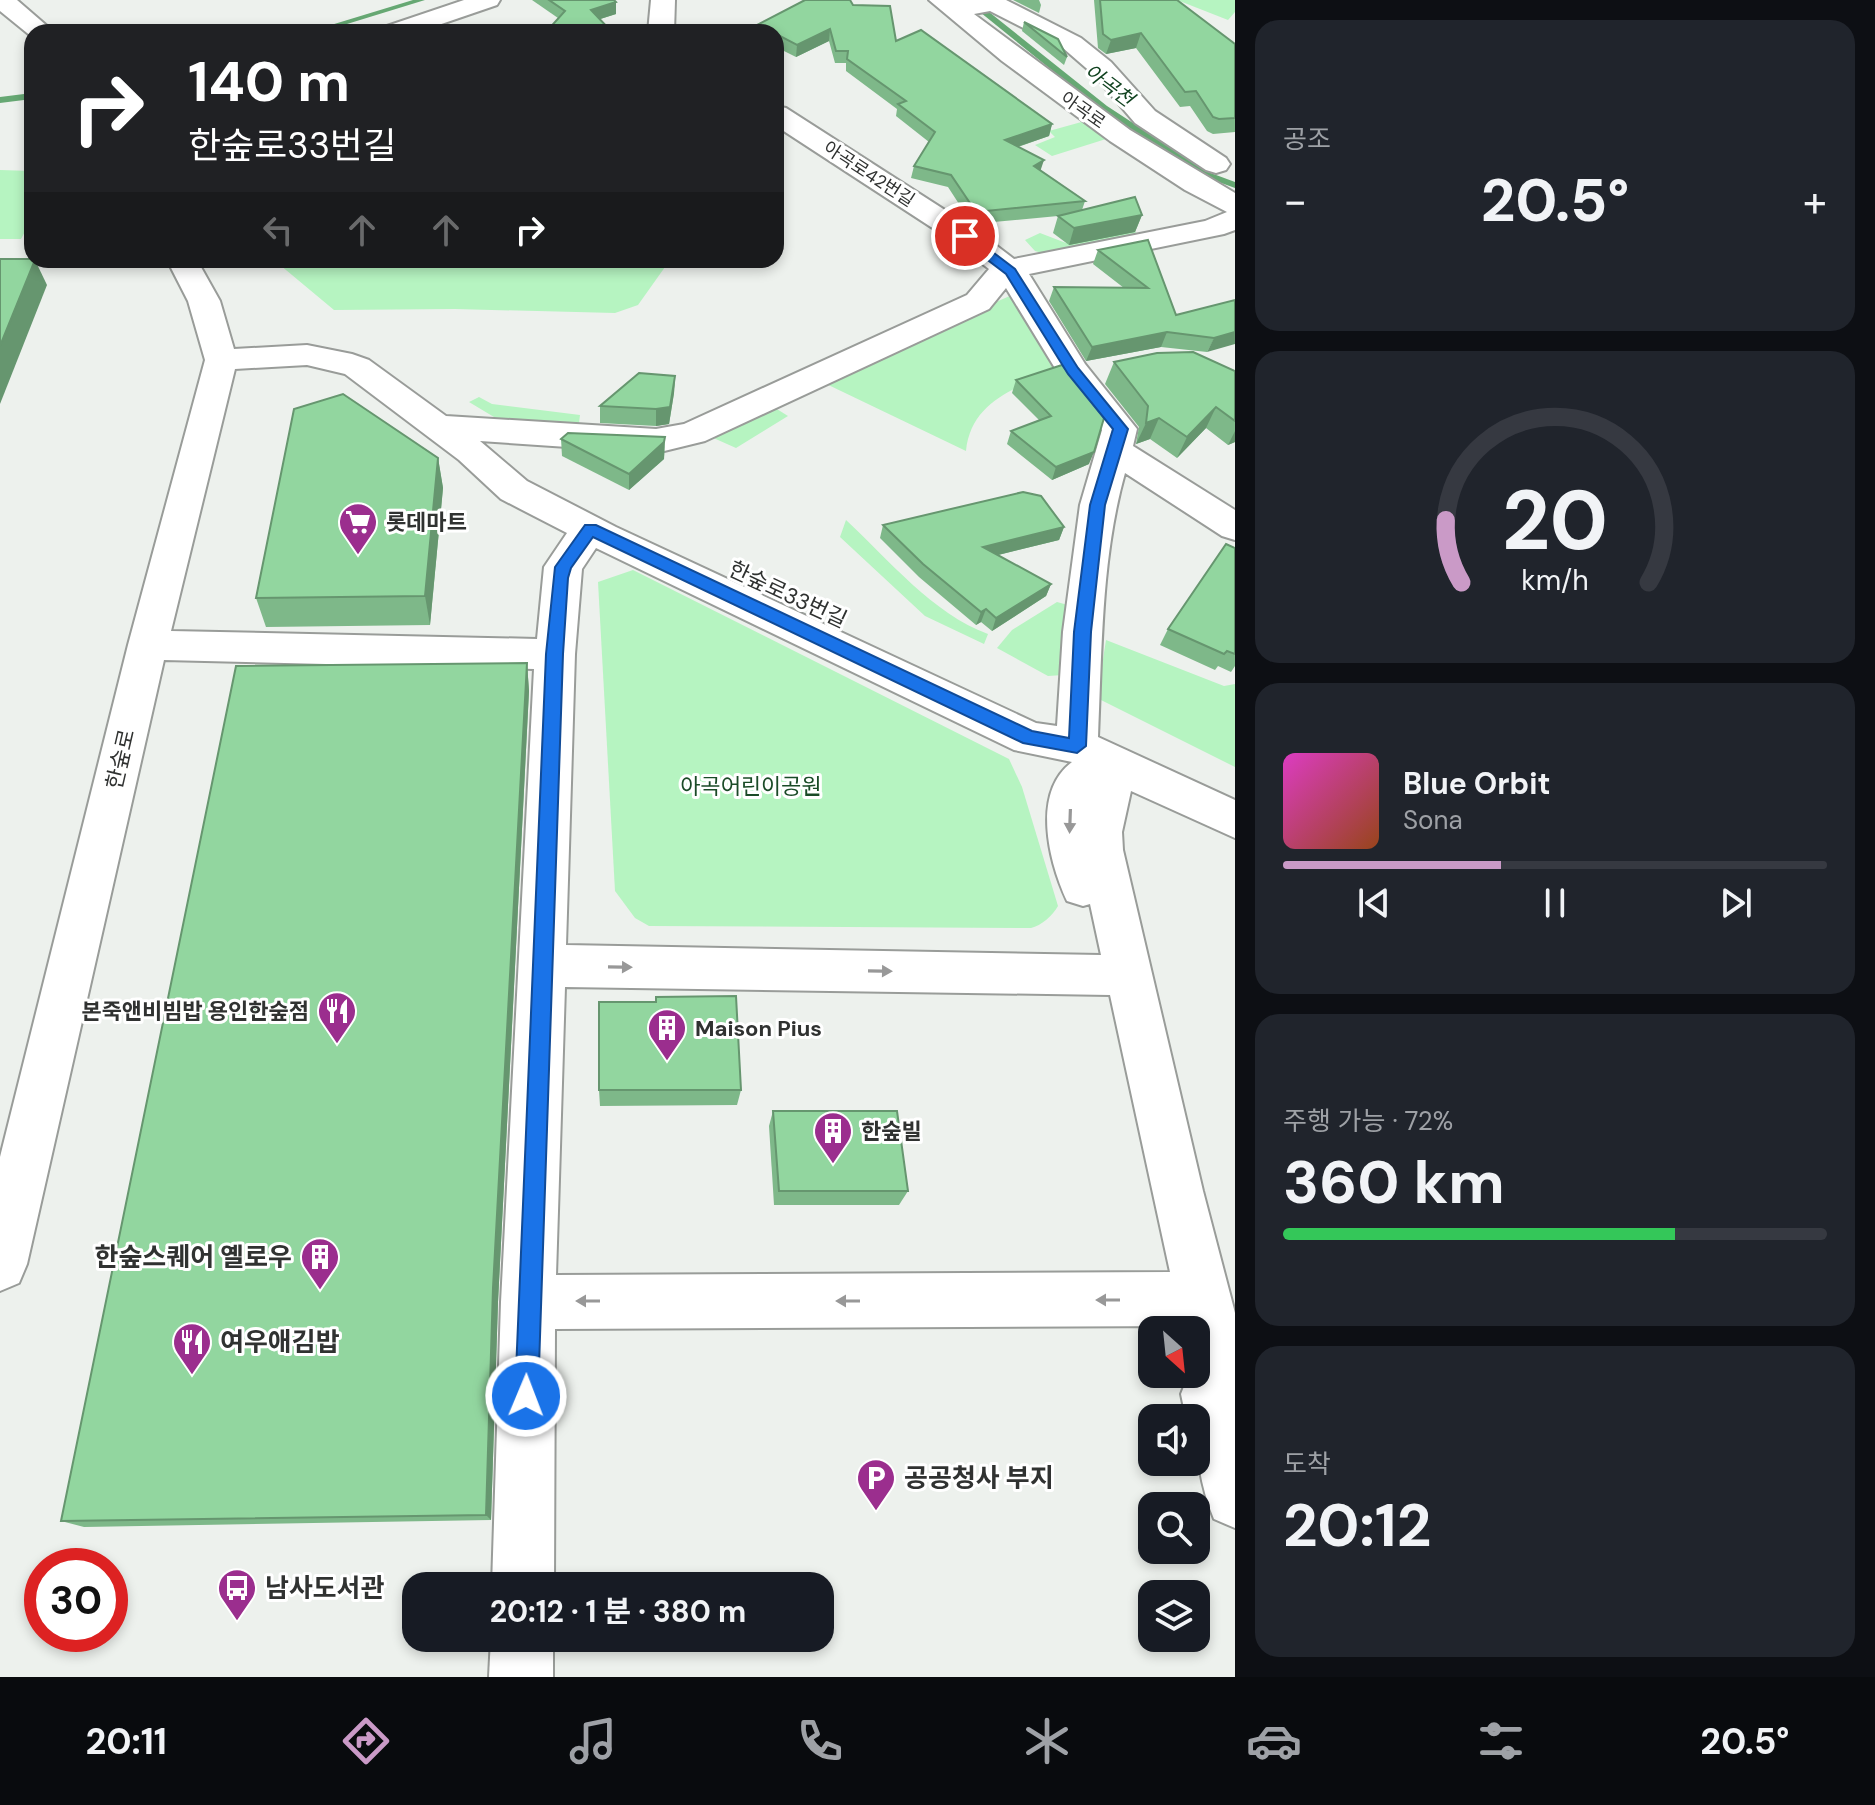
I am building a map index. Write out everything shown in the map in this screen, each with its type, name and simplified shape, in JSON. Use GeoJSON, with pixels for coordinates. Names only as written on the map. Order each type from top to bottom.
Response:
{"type":"FeatureCollection","features":[{"type":"Feature","properties":{"kind":"street"},"geometry":{"type":"LineString","coordinates":[[2,0],[31,24]]}},
{"type":"Feature","properties":{"kind":"street"},"geometry":{"type":"LineString","coordinates":[[417,24],[488,0]]}},
{"type":"Feature","properties":{"kind":"street"},"geometry":{"type":"LineString","coordinates":[[662,24],[663,0]]}},
{"type":"Feature","properties":{"kind":"street"},"geometry":{"type":"LineString","coordinates":[[947,5],[993,3],[1072,43],[1102,68],[1145,117],[1235,176]]}},
{"type":"Feature","properties":{"kind":"street","name":"아곡로"},"geometry":{"type":"LineString","coordinates":[[947,5],[1055,90],[1145,154],[1235,205]]}},
{"type":"Feature","properties":{"kind":"street","name":"아곡로42번길"},"geometry":{"type":"LineString","coordinates":[[784,119],[965,236],[1007,269],[1092,373],[1120,429],[1098,505],[1083,632],[1093,754],[1110,797],[1100,832],[1101,850],[1170,1162],[1235,1422]]}},
{"type":"Feature","properties":{"kind":"street"},"geometry":{"type":"LineString","coordinates":[[434,427],[656,441],[693,433],[978,302],[1007,269],[1213,228],[1235,219]]}},
{"type":"Feature","properties":{"kind":"street"},"geometry":{"type":"LineString","coordinates":[[186,268],[204,301],[221,360]]}},
{"type":"Feature","properties":{"kind":"street","name":"한숲로33번길"},"geometry":{"type":"LineString","coordinates":[[221,360],[295,355],[331,357],[357,367],[486,464],[514,490],[1029,738],[1093,754],[1235,820]]}},
{"type":"Feature","properties":{"kind":"street","name":"한숲로"},"geometry":{"type":"LineString","coordinates":[[0,1262],[148,645],[221,360]]}},
{"type":"Feature","properties":{"kind":"street"},"geometry":{"type":"LineString","coordinates":[[1114,450],[1235,527]]}},
{"type":"Feature","properties":{"kind":"street","name":"한숲로33번길"},"geometry":{"type":"LineString","coordinates":[[486,464],[585,498],[1043,715],[1093,754]]}},
{"type":"Feature","properties":{"kind":"street"},"geometry":{"type":"LineString","coordinates":[[523,1572],[528,1302],[555,654],[563,567],[590,529]]}},
{"type":"Feature","properties":{"kind":"street"},"geometry":{"type":"LineString","coordinates":[[148,645],[555,654]]}},
{"type":"Feature","properties":{"kind":"street"},"geometry":{"type":"LineString","coordinates":[[1093,754],[1078,783],[1069,818],[1069,834],[1190,1316]]}},
{"type":"Feature","properties":{"kind":"street"},"geometry":{"type":"LineString","coordinates":[[542,966],[1105,976]]}},
{"type":"Feature","properties":{"kind":"street"},"geometry":{"type":"LineString","coordinates":[[528,1302],[1138,1321]]}},
{"type":"Feature","properties":{"kind":"street"},"geometry":{"type":"LineString","coordinates":[[1208,1388],[1235,1498]]}},
{"type":"Feature","properties":{"kind":"street"},"geometry":{"type":"LineString","coordinates":[[521,1677],[522,1652]]}},
{"type":"Feature","properties":{"kind":"green space"},"geometry":{"type":"Polygon","coordinates":[[[1177,0],[1235,0],[1235,12],[1228,20],[1177,0]]]}},
{"type":"Feature","properties":{"kind":"green space"},"geometry":{"type":"Polygon","coordinates":[[[1085,121],[1106,139],[1052,156],[1035,145],[1055,137],[1049,131],[1085,121]]]}},
{"type":"Feature","properties":{"kind":"green space"},"geometry":{"type":"Polygon","coordinates":[[[0,170],[24,171],[24,234],[21,239],[0,239],[0,170]]]}},
{"type":"Feature","properties":{"kind":"green space"},"geometry":{"type":"Polygon","coordinates":[[[1120,219],[1139,235],[1049,255],[1035,251],[1025,240],[1040,233],[1066,243],[1120,219]]]}},
{"type":"Feature","properties":{"kind":"green space"},"geometry":{"type":"Polygon","coordinates":[[[284,268],[664,268],[638,305],[615,313],[334,310],[284,268]]]}},
{"type":"Feature","properties":{"kind":"green space"},"geometry":{"type":"Polygon","coordinates":[[[1012,295],[1060,369],[1013,389],[987,407],[977,419],[966,451],[818,380],[1012,295]]]}},
{"type":"Feature","properties":{"kind":"green space"},"geometry":{"type":"Polygon","coordinates":[[[479,397],[492,404],[580,415],[579,423],[499,420],[469,402],[479,397]]]}},
{"type":"Feature","properties":{"kind":"green space"},"geometry":{"type":"Polygon","coordinates":[[[772,406],[788,416],[736,448],[709,436],[772,406]]]}},
{"type":"Feature","properties":{"kind":"green space"},"geometry":{"type":"Polygon","coordinates":[[[846,520],[930,599],[968,625],[988,634],[984,644],[925,616],[840,537],[846,520]]]}},
{"type":"Feature","properties":{"kind":"green space","name":"아곡어린이공원"},"geometry":{"type":"Polygon","coordinates":[[[633,570],[1009,759],[1022,787],[1058,906],[1053,913],[1043,923],[1031,928],[649,926],[635,918],[615,891],[598,582],[633,570]]]}},
{"type":"Feature","properties":{"kind":"green space"},"geometry":{"type":"Polygon","coordinates":[[[1057,602],[1075,607],[1063,675],[1048,676],[997,648],[1012,630],[1057,602]]]}},
{"type":"Feature","properties":{"kind":"green space"},"geometry":{"type":"Polygon","coordinates":[[[1106,640],[1224,686],[1235,684],[1235,767],[1097,698],[1106,640]]]}},
{"type":"Feature","properties":{"kind":"building"},"geometry":{"type":"Polygon","coordinates":[[[549,0],[616,2],[591,10],[604,24],[553,24],[565,11],[549,0]]]}},
{"type":"Feature","properties":{"kind":"building"},"geometry":{"type":"Polygon","coordinates":[[[805,0],[850,0],[853,5],[890,6],[896,41],[921,30],[1052,124],[1005,140],[1044,160],[1034,166],[1085,201],[976,212],[951,175],[914,166],[935,132],[898,104],[906,101],[847,59],[848,51],[836,51],[830,29],[797,45],[784,38],[784,24],[759,24],[805,0]]]}},
{"type":"Feature","properties":{"kind":"building"},"geometry":{"type":"Polygon","coordinates":[[[1100,0],[1177,0],[1235,44],[1235,118],[1213,117],[1196,91],[1185,92],[1141,33],[1111,40],[1103,34],[1100,0]]]}},
{"type":"Feature","properties":{"kind":"building"},"geometry":{"type":"Polygon","coordinates":[[[1024,22],[1058,39],[1067,57],[1024,22]]]}},
{"type":"Feature","properties":{"kind":"building"},"geometry":{"type":"Polygon","coordinates":[[[1135,197],[1142,215],[1074,228],[1058,216],[1135,197]]]}},
{"type":"Feature","properties":{"kind":"building"},"geometry":{"type":"Polygon","coordinates":[[[1148,240],[1176,315],[1235,300],[1235,332],[1214,338],[1167,332],[1092,347],[1054,287],[1148,288],[1098,250],[1148,240]]]}},
{"type":"Feature","properties":{"kind":"building"},"geometry":{"type":"Polygon","coordinates":[[[0,259],[24,259],[24,268],[32,268],[0,346],[0,259]]]}},
{"type":"Feature","properties":{"kind":"building"},"geometry":{"type":"Polygon","coordinates":[[[1193,352],[1235,371],[1235,421],[1216,407],[1187,437],[1159,418],[1146,423],[1148,406],[1114,362],[1157,353],[1193,352]]]}},
{"type":"Feature","properties":{"kind":"building"},"geometry":{"type":"Polygon","coordinates":[[[1062,365],[1104,418],[1094,452],[1056,467],[1011,431],[1051,416],[1016,380],[1062,365]]]}},
{"type":"Feature","properties":{"kind":"building"},"geometry":{"type":"Polygon","coordinates":[[[639,373],[675,376],[670,407],[600,406],[639,373]]]}},
{"type":"Feature","properties":{"kind":"building","name":"롯데마트"},"geometry":{"type":"Polygon","coordinates":[[[343,394],[438,458],[425,596],[256,598],[294,409],[343,394]]]}},
{"type":"Feature","properties":{"kind":"building"},"geometry":{"type":"Polygon","coordinates":[[[568,433],[665,437],[664,442],[629,474],[561,439],[568,433]]]}},
{"type":"Feature","properties":{"kind":"building"},"geometry":{"type":"Polygon","coordinates":[[[1023,492],[1041,496],[1064,527],[983,547],[1051,584],[996,618],[986,609],[981,612],[923,564],[883,525],[1023,492]]]}},
{"type":"Feature","properties":{"kind":"building"},"geometry":{"type":"Polygon","coordinates":[[[1226,544],[1235,548],[1235,654],[1227,651],[1224,654],[1168,629],[1226,544]]]}},
{"type":"Feature","properties":{"kind":"building","name":"한숲스퀘어 옐로우"},"geometry":{"type":"Polygon","coordinates":[[[527,663],[493,1288],[486,1515],[61,1521],[236,666],[527,663]]]}},
{"type":"Feature","properties":{"kind":"building","name":"Maison Pius"},"geometry":{"type":"Polygon","coordinates":[[[736,996],[741,1090],[599,1090],[599,1002],[656,1002],[656,997],[736,996]]]}},
{"type":"Feature","properties":{"kind":"building","name":"한숲빌"},"geometry":{"type":"Polygon","coordinates":[[[773,1111],[897,1111],[908,1191],[779,1191],[773,1111]]]}},
{"type":"Feature","properties":{"kind":"waterway","name":"아곡천"},"geometry":{"type":"LineString","coordinates":[[339,24],[421,0]]}},
{"type":"Feature","properties":{"kind":"waterway","name":"아곡천"},"geometry":{"type":"LineString","coordinates":[[969,0],[1104,108],[1205,174],[1235,185]]}},
{"type":"Feature","properties":{"kind":"waterway","name":"아곡천"},"geometry":{"type":"LineString","coordinates":[[0,100],[24,97]]}},
{"type":"Feature","properties":{"kind":"place","name":"롯데마트"},"geometry":{"type":"Point","coordinates":[358,556]}},
{"type":"Feature","properties":{"kind":"place","name":"본죽앤비빔밥 용인한숲점"},"geometry":{"type":"Point","coordinates":[337,1045]}},
{"type":"Feature","properties":{"kind":"place","name":"Maison Pius"},"geometry":{"type":"Point","coordinates":[667,1062]}},
{"type":"Feature","properties":{"kind":"place","name":"한숲빌"},"geometry":{"type":"Point","coordinates":[833,1165]}},
{"type":"Feature","properties":{"kind":"place","name":"한숲스퀘어 옐로우"},"geometry":{"type":"Point","coordinates":[320,1291]}},
{"type":"Feature","properties":{"kind":"place","name":"여우애김밥"},"geometry":{"type":"Point","coordinates":[192,1376]}},
{"type":"Feature","properties":{"kind":"place","name":"공공청사 부지"},"geometry":{"type":"Point","coordinates":[876,1512]}},
{"type":"Feature","properties":{"kind":"place","name":"남사도서관"},"geometry":{"type":"Point","coordinates":[237,1622]}},
{"type":"Feature","properties":{"kind":"route"},"geometry":{"type":"LineString","coordinates":[[526,1396],[560,578],[563,567],[590,529],[1029,738],[1077,746],[1083,632],[1098,505],[1120,429],[1073,371],[1011,271],[965,236]]}}]}
